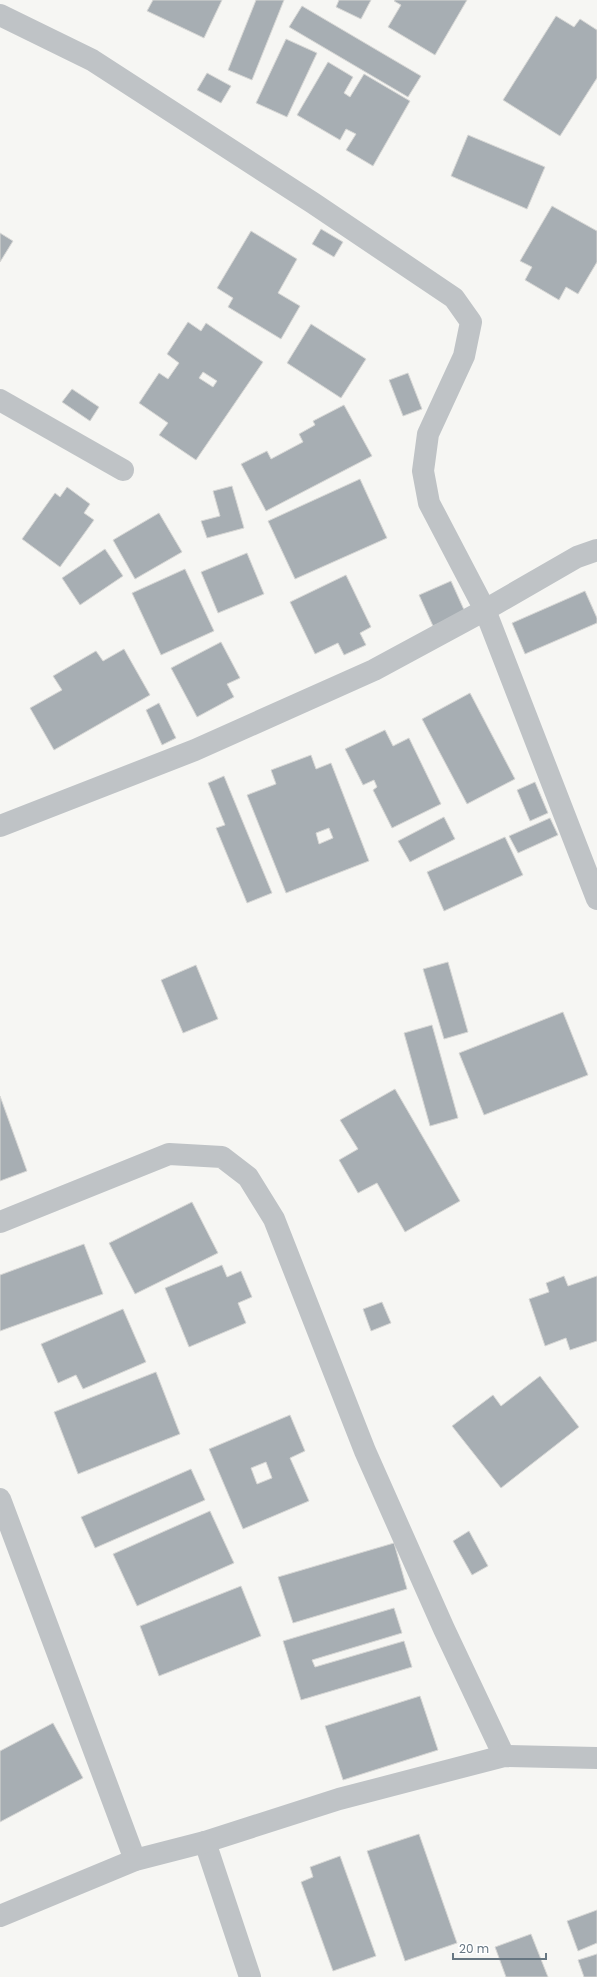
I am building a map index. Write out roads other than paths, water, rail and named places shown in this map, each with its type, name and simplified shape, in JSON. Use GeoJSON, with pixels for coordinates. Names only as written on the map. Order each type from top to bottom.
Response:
{"type":"FeatureCollection","features":[{"type":"Feature","properties":{"kind":"street"},"geometry":{"type":"LineString","coordinates":[[0,15],[92,60],[313,203],[454,298],[471,322],[464,356],[428,434],[423,471],[429,503],[485,610],[597,899]]}},
{"type":"Feature","properties":{"kind":"street"},"geometry":{"type":"LineString","coordinates":[[0,400],[123,470]]}},
{"type":"Feature","properties":{"kind":"street"},"geometry":{"type":"LineString","coordinates":[[0,826],[224,737],[374,670],[485,610],[577,557],[597,550]]}},
{"type":"Feature","properties":{"kind":"street"},"geometry":{"type":"LineString","coordinates":[[0,1222],[169,1154],[222,1157],[248,1177],[274,1219],[365,1451],[444,1629],[504,1756]]}},
{"type":"Feature","properties":{"kind":"street"},"geometry":{"type":"LineString","coordinates":[[0,1499],[135,1860]]}},
{"type":"Feature","properties":{"kind":"street"},"geometry":{"type":"LineString","coordinates":[[0,1916],[135,1860],[205,1842],[339,1799],[504,1756],[597,1758]]}},
{"type":"Feature","properties":{"kind":"street"},"geometry":{"type":"LineString","coordinates":[[205,1842],[250,1977]]}}]}
